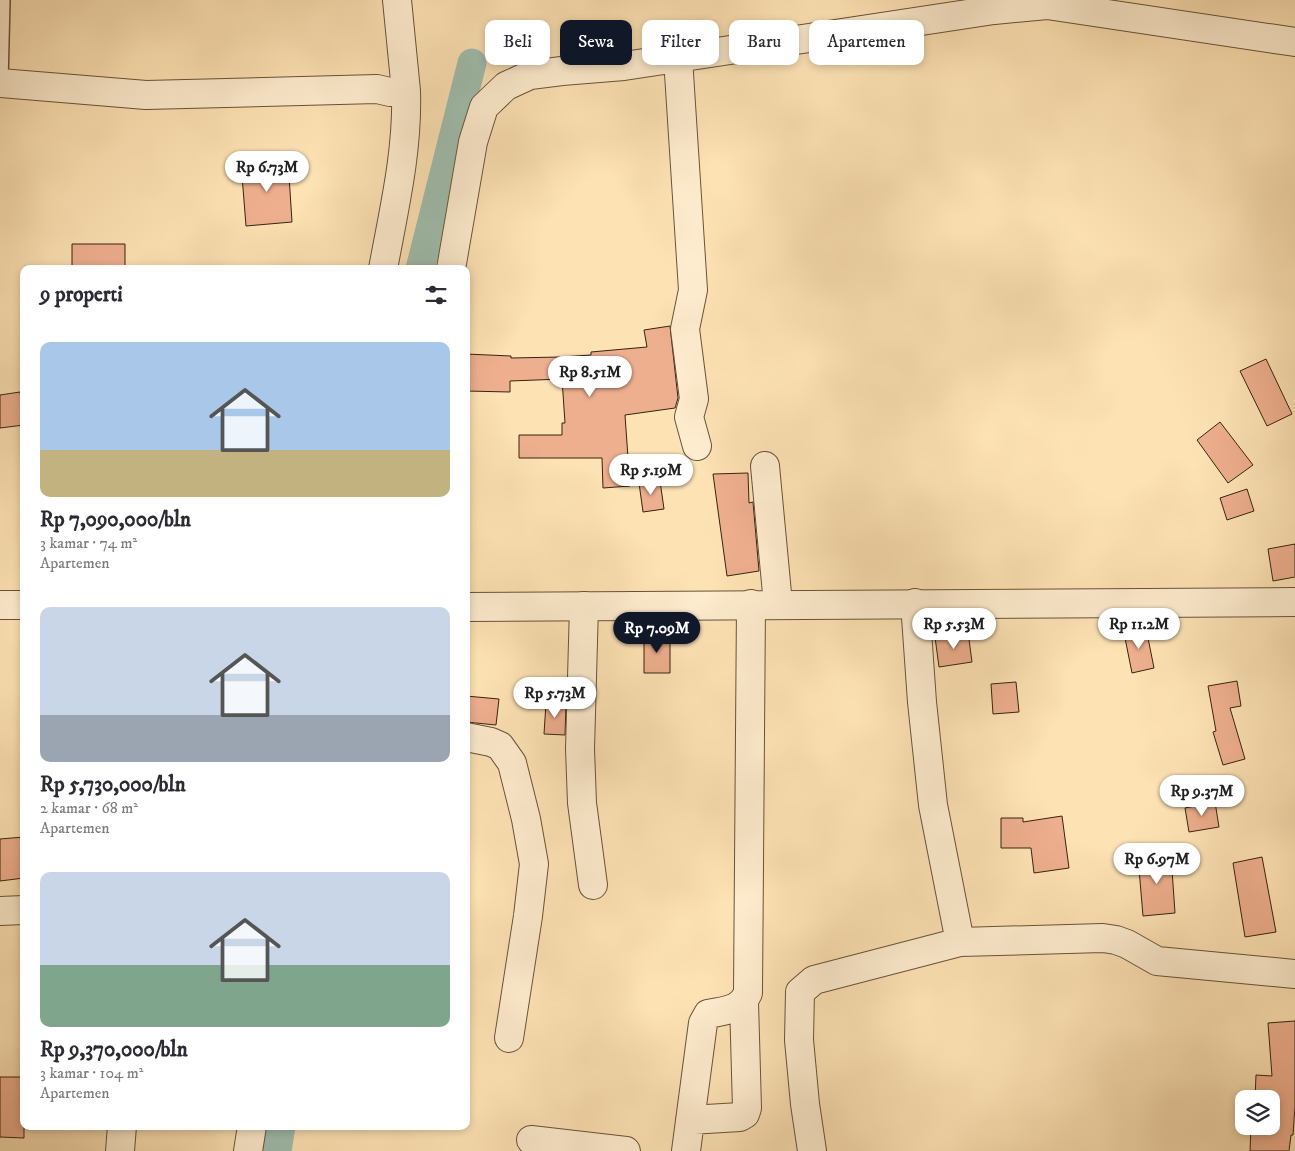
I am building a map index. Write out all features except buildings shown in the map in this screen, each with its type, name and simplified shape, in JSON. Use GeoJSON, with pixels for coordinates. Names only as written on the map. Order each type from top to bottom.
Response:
{"type":"FeatureCollection","features":[{"type":"Feature","properties":{"kind":"street"},"geometry":{"type":"LineString","coordinates":[[384,265],[405,152],[407,125],[406,90],[397,0]]}},
{"type":"Feature","properties":{"kind":"street"},"geometry":{"type":"LineString","coordinates":[[719,52],[994,10],[1047,5],[1295,42]]}},
{"type":"Feature","properties":{"kind":"street"},"geometry":{"type":"LineString","coordinates":[[452,265],[473,142],[484,107],[506,86],[530,75],[642,63]]}},
{"type":"Feature","properties":{"kind":"street"},"geometry":{"type":"LineString","coordinates":[[678,65],[693,290],[685,329],[694,399],[689,417],[697,446]]}},
{"type":"Feature","properties":{"kind":"street"},"geometry":{"type":"LineString","coordinates":[[0,83],[146,94],[406,90]]}},
{"type":"Feature","properties":{"kind":"street"},"geometry":{"type":"LineString","coordinates":[[766,466],[778,604]]}},
{"type":"Feature","properties":{"kind":"street"},"geometry":{"type":"LineString","coordinates":[[470,607],[1295,602]]}},
{"type":"Feature","properties":{"kind":"street"},"geometry":{"type":"LineString","coordinates":[[914,603],[933,805],[960,942]]}},
{"type":"Feature","properties":{"kind":"street"},"geometry":{"type":"LineString","coordinates":[[686,1151],[703,1023],[708,1014],[737,1008],[744,1002],[748,993],[751,604]]}},
{"type":"Feature","properties":{"kind":"street"},"geometry":{"type":"LineString","coordinates":[[0,605],[20,605]]}},
{"type":"Feature","properties":{"kind":"street"},"geometry":{"type":"LineString","coordinates":[[584,606],[580,749],[582,803],[593,885]]}},
{"type":"Feature","properties":{"kind":"street"},"geometry":{"type":"LineString","coordinates":[[470,738],[500,746],[512,763],[534,864],[509,1038]]}},
{"type":"Feature","properties":{"kind":"street"},"geometry":{"type":"LineString","coordinates":[[0,910],[20,910]]}},
{"type":"Feature","properties":{"kind":"street"},"geometry":{"type":"LineString","coordinates":[[812,1151],[799,1040],[800,992],[814,980],[960,942],[1103,938],[1127,944],[1157,961],[1295,974]]}},
{"type":"Feature","properties":{"kind":"street"},"geometry":{"type":"LineString","coordinates":[[690,1120],[740,1117],[745,1114],[747,1108],[744,1002]]}},
{"type":"Feature","properties":{"kind":"street"},"geometry":{"type":"LineString","coordinates":[[120,1151],[122,1130]]}},
{"type":"Feature","properties":{"kind":"street"},"geometry":{"type":"LineString","coordinates":[[248,1151],[251,1130]]}},
{"type":"Feature","properties":{"kind":"street"},"geometry":{"type":"LineString","coordinates":[[531,1140],[626,1151]]}},
{"type":"Feature","properties":{"kind":"lane"},"geometry":{"type":"LineString","coordinates":[[0,83],[2,0]]}},
{"type":"Feature","properties":{"kind":"waterway"},"geometry":{"type":"LineString","coordinates":[[421,265],[472,63]]}},
{"type":"Feature","properties":{"kind":"waterway"},"geometry":{"type":"LineString","coordinates":[[277,1151],[280,1130]]}}]}
